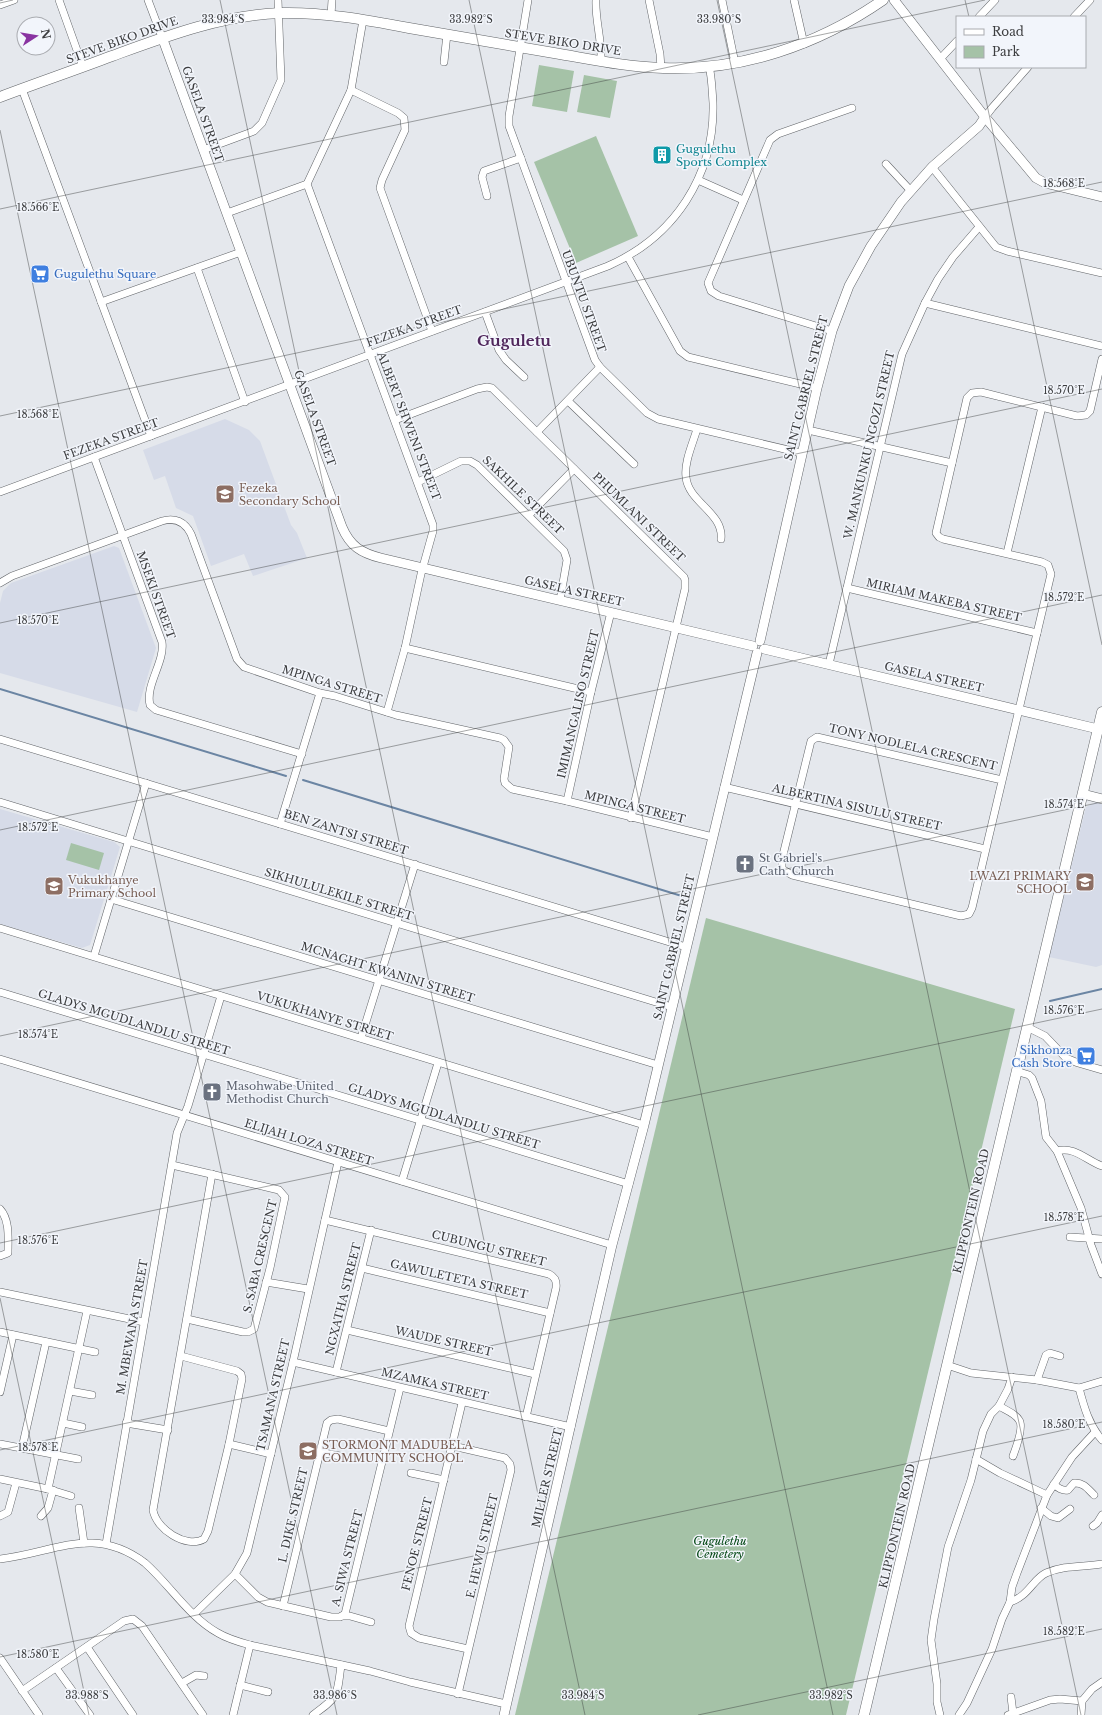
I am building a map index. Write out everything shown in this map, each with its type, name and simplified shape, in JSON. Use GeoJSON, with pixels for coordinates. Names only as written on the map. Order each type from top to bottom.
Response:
{"type":"FeatureCollection","features":[{"type":"Feature","properties":{"kind":"main road","name":"STEVE BIKO DRIVE"},"geometry":{"type":"LineString","coordinates":[[0,97],[162,37],[217,21],[248,16],[278,13],[331,15],[600,61],[661,68],[709,66],[734,63],[770,55],[804,44],[838,28],[883,0]]}},
{"type":"Feature","properties":{"kind":"main road","name":"KLIPFONTEIN ROAD"},"geometry":{"type":"LineString","coordinates":[[864,1715],[1102,712]]}},
{"type":"Feature","properties":{"kind":"street"},"geometry":{"type":"LineString","coordinates":[[0,5],[14,0]]}},
{"type":"Feature","properties":{"kind":"street"},"geometry":{"type":"LineString","coordinates":[[59,0],[83,67]]}},
{"type":"Feature","properties":{"kind":"street","name":"GASELA STREET"},"geometry":{"type":"LineString","coordinates":[[148,0],[346,536],[354,547],[367,554],[423,568],[1098,729]]}},
{"type":"Feature","properties":{"kind":"street"},"geometry":{"type":"LineString","coordinates":[[204,150],[249,133],[262,123],[281,80],[278,0]]}},
{"type":"Feature","properties":{"kind":"street"},"geometry":{"type":"LineString","coordinates":[[331,15],[332,0]]}},
{"type":"Feature","properties":{"kind":"street","name":"UBUNTU STREET"},"geometry":{"type":"LineString","coordinates":[[528,0],[509,121],[520,158],[590,350],[600,367],[653,417],[697,429],[801,453]]}},
{"type":"Feature","properties":{"kind":"street"},"geometry":{"type":"LineString","coordinates":[[596,0],[596,14],[601,47],[600,61]]}},
{"type":"Feature","properties":{"kind":"street"},"geometry":{"type":"LineString","coordinates":[[649,0],[660,54],[661,68]]}},
{"type":"Feature","properties":{"kind":"street"},"geometry":{"type":"LineString","coordinates":[[722,0],[734,63]]}},
{"type":"Feature","properties":{"kind":"street"},"geometry":{"type":"LineString","coordinates":[[794,0],[804,44]]}},
{"type":"Feature","properties":{"kind":"street"},"geometry":{"type":"LineString","coordinates":[[894,0],[985,117],[1036,178],[1040,181],[1102,197]]}},
{"type":"Feature","properties":{"kind":"street"},"geometry":{"type":"LineString","coordinates":[[980,16],[995,0]]}},
{"type":"Feature","properties":{"kind":"street"},"geometry":{"type":"LineString","coordinates":[[1075,16],[1090,0]]}},
{"type":"Feature","properties":{"kind":"street"},"geometry":{"type":"LineString","coordinates":[[227,213],[307,184],[351,90],[363,20]]}},
{"type":"Feature","properties":{"kind":"street"},"geometry":{"type":"LineString","coordinates":[[444,62],[447,34]]}},
{"type":"Feature","properties":{"kind":"street"},"geometry":{"type":"LineString","coordinates":[[940,59],[956,42]]}},
{"type":"Feature","properties":{"kind":"street","name":"FEZEKA STREET"},"geometry":{"type":"LineString","coordinates":[[0,492],[245,402],[608,266],[628,257],[655,237],[667,225],[698,180],[708,151],[712,133],[712,84],[709,66]]}},
{"type":"Feature","properties":{"kind":"street"},"geometry":{"type":"LineString","coordinates":[[985,117],[1027,68]]}},
{"type":"Feature","properties":{"kind":"street"},"geometry":{"type":"LineString","coordinates":[[22,89],[151,436]]}},
{"type":"Feature","properties":{"kind":"street"},"geometry":{"type":"LineString","coordinates":[[351,90],[404,118],[405,130],[382,180],[380,188],[432,331]]}},
{"type":"Feature","properties":{"kind":"street"},"geometry":{"type":"LineString","coordinates":[[832,331],[719,296],[711,291],[708,283],[770,140],[774,136],[852,108]]}},
{"type":"Feature","properties":{"kind":"street","name":"SAINT GABRIEL STREET"},"geometry":{"type":"LineString","coordinates":[[612,1245],[644,1125],[758,647],[801,453],[832,331],[849,286],[871,246],[892,213],[910,190],[932,167],[979,126],[985,117]]}},
{"type":"Feature","properties":{"kind":"street"},"geometry":{"type":"LineString","coordinates":[[487,196],[482,177],[484,171],[520,158]]}},
{"type":"Feature","properties":{"kind":"street"},"geometry":{"type":"LineString","coordinates":[[886,164],[910,190]]}},
{"type":"Feature","properties":{"kind":"street"},"geometry":{"type":"LineString","coordinates":[[932,167],[994,246],[1102,273]]}},
{"type":"Feature","properties":{"kind":"street"},"geometry":{"type":"LineString","coordinates":[[698,180],[743,200]]}},
{"type":"Feature","properties":{"kind":"street","name":"ALBERT SHWENI STREET"},"geometry":{"type":"LineString","coordinates":[[307,184],[433,525],[432,535],[405,648],[387,712]]}},
{"type":"Feature","properties":{"kind":"street","name":"W. MANKUNKU NGOZI STREET"},"geometry":{"type":"LineString","coordinates":[[829,664],[902,354],[925,303],[953,257],[979,227]]}},
{"type":"Feature","properties":{"kind":"street"},"geometry":{"type":"LineString","coordinates":[[101,302],[240,252]]}},
{"type":"Feature","properties":{"kind":"street"},"geometry":{"type":"LineString","coordinates":[[628,257],[680,351],[684,355],[817,388]]}},
{"type":"Feature","properties":{"kind":"street"},"geometry":{"type":"LineString","coordinates":[[197,268],[245,402]]}},
{"type":"Feature","properties":{"kind":"street"},"geometry":{"type":"LineString","coordinates":[[925,303],[1102,346]]}},
{"type":"Feature","properties":{"kind":"street"},"geometry":{"type":"LineString","coordinates":[[485,312],[499,350],[506,360],[524,377]]}},
{"type":"Feature","properties":{"kind":"street"},"geometry":{"type":"LineString","coordinates":[[985,849],[1051,576],[1051,570],[1045,563],[943,539],[937,536],[936,530],[967,398],[970,394],[981,392],[1077,416],[1088,414],[1091,409],[1102,359]]}},
{"type":"Feature","properties":{"kind":"street"},"geometry":{"type":"LineString","coordinates":[[537,432],[568,402],[600,367]]}},
{"type":"Feature","properties":{"kind":"street","name":"PHUMLANI STREET"},"geometry":{"type":"LineString","coordinates":[[395,420],[477,389],[487,387],[497,392],[684,577],[686,584],[631,818]]}},
{"type":"Feature","properties":{"kind":"street"},"geometry":{"type":"LineString","coordinates":[[568,402],[634,464]]}},
{"type":"Feature","properties":{"kind":"street"},"geometry":{"type":"LineString","coordinates":[[1007,553],[1042,407]]}},
{"type":"Feature","properties":{"kind":"street"},"geometry":{"type":"LineString","coordinates":[[697,429],[687,466],[686,479],[692,492],[721,528],[721,539]]}},
{"type":"Feature","properties":{"kind":"street"},"geometry":{"type":"LineString","coordinates":[[808,430],[952,464]]}},
{"type":"Feature","properties":{"kind":"street","name":"MSEKI STREET"},"geometry":{"type":"LineString","coordinates":[[94,457],[162,642],[162,652],[149,696],[149,701],[152,708],[302,754]]}},
{"type":"Feature","properties":{"kind":"street","name":"SAKHILE STREET"},"geometry":{"type":"LineString","coordinates":[[418,482],[461,461],[470,460],[477,465],[561,547],[566,556],[567,565],[560,600]]}},
{"type":"Feature","properties":{"kind":"street"},"geometry":{"type":"LineString","coordinates":[[529,515],[574,469]]}},
{"type":"Feature","properties":{"kind":"street","name":"MPINGA STREET"},"geometry":{"type":"LineString","coordinates":[[0,583],[12,576],[166,520],[179,521],[184,524],[191,534],[237,659],[241,665],[250,670],[320,693],[387,712],[500,738],[504,740],[509,747],[504,778],[508,787],[521,792],[567,801],[713,838]]}},
{"type":"Feature","properties":{"kind":"street","name":"MIRIAM MAKEBA STREET"},"geometry":{"type":"LineString","coordinates":[[847,588],[1037,633]]}},
{"type":"Feature","properties":{"kind":"street","name":"IMIMANGALISO STREET"},"geometry":{"type":"LineString","coordinates":[[567,801],[591,692],[611,612]]}},
{"type":"Feature","properties":{"kind":"street"},"geometry":{"type":"LineString","coordinates":[[405,648],[591,692]]}},
{"type":"Feature","properties":{"kind":"street"},"geometry":{"type":"LineString","coordinates":[[280,824],[320,693]]}},
{"type":"Feature","properties":{"kind":"street","name":"TONY NODLELA CRESCENT"},"geometry":{"type":"LineString","coordinates":[[985,849],[969,914],[963,916],[792,875],[782,869],[782,859],[810,741],[817,737],[1002,780]]}},
{"type":"Feature","properties":{"kind":"street","name":"BEN ZANTSI STREET"},"geometry":{"type":"LineString","coordinates":[[0,739],[686,947]]}},
{"type":"Feature","properties":{"kind":"street"},"geometry":{"type":"LineString","coordinates":[[94,956],[146,783]]}},
{"type":"Feature","properties":{"kind":"street","name":"ALBERTINA SISULU STREET"},"geometry":{"type":"LineString","coordinates":[[724,787],[985,849]]}},
{"type":"Feature","properties":{"kind":"street"},"geometry":{"type":"LineString","coordinates":[[1083,794],[1102,799]]}},
{"type":"Feature","properties":{"kind":"street","name":"SIKHULULEKILE STREET"},"geometry":{"type":"LineString","coordinates":[[0,802],[672,1007]]}},
{"type":"Feature","properties":{"kind":"street"},"geometry":{"type":"LineString","coordinates":[[361,1038],[380,981],[414,864]]}},
{"type":"Feature","properties":{"kind":"street","name":"MCNAGHT KWANINI STREET"},"geometry":{"type":"LineString","coordinates":[[111,899],[658,1066]]}},
{"type":"Feature","properties":{"kind":"street","name":"VUKUKHANYE STREET"},"geometry":{"type":"LineString","coordinates":[[0,928],[644,1125]]}},
{"type":"Feature","properties":{"kind":"street","name":"GLADYS MGUDLANDLU STREET"},"geometry":{"type":"LineString","coordinates":[[0,992],[629,1184]]}},
{"type":"Feature","properties":{"kind":"street","name":"M. MBEWANA STREET"},"geometry":{"type":"LineString","coordinates":[[106,1544],[177,1133],[221,996]]}},
{"type":"Feature","properties":{"kind":"street"},"geometry":{"type":"LineString","coordinates":[[1027,1027],[1046,1036],[1066,1058],[1078,1064],[1102,1070]]}},
{"type":"Feature","properties":{"kind":"street","name":"ELIJAH LOZA STREET"},"geometry":{"type":"LineString","coordinates":[[0,1059],[612,1245]]}},
{"type":"Feature","properties":{"kind":"street"},"geometry":{"type":"LineString","coordinates":[[402,1181],[438,1063]]}},
{"type":"Feature","properties":{"kind":"street"},"geometry":{"type":"LineString","coordinates":[[1016,1071],[1027,1074],[1032,1078],[1041,1101],[1046,1137],[1057,1151],[1081,1208],[1089,1238],[1102,1274]]}},
{"type":"Feature","properties":{"kind":"street"},"geometry":{"type":"LineString","coordinates":[[1057,1151],[1073,1151],[1102,1166]]}},
{"type":"Feature","properties":{"kind":"street","name":"TSAMANA STREET"},"geometry":{"type":"LineString","coordinates":[[194,1614],[234,1574],[244,1560],[249,1545],[293,1362],[308,1289],[338,1162]]}},
{"type":"Feature","properties":{"kind":"street","name":"S. SABA CRESCENT"},"geometry":{"type":"LineString","coordinates":[[172,1165],[279,1190],[284,1194],[284,1205],[256,1324],[252,1331],[243,1332],[187,1319]]}},
{"type":"Feature","properties":{"kind":"street"},"geometry":{"type":"LineString","coordinates":[[181,1356],[237,1371],[241,1374],[242,1383],[207,1536],[199,1542],[188,1541],[166,1530],[157,1520],[153,1512],[212,1174]]}},
{"type":"Feature","properties":{"kind":"street"},"geometry":{"type":"LineString","coordinates":[[0,1209],[5,1215],[8,1232],[8,1253],[0,1256]]}},
{"type":"Feature","properties":{"kind":"street","name":"CUBUNGU STREET"},"geometry":{"type":"LineString","coordinates":[[325,1220],[551,1275],[555,1278],[557,1285],[526,1417]]}},
{"type":"Feature","properties":{"kind":"street","name":"NGXATHA STREET"},"geometry":{"type":"LineString","coordinates":[[336,1372],[371,1230]]}},
{"type":"Feature","properties":{"kind":"street"},"geometry":{"type":"LineString","coordinates":[[1070,1237],[1102,1239]]}},
{"type":"Feature","properties":{"kind":"street","name":"MILLER STREET"},"geometry":{"type":"LineString","coordinates":[[504,1715],[612,1245]]}},
{"type":"Feature","properties":{"kind":"street","name":"GAWULETETA STREET"},"geometry":{"type":"LineString","coordinates":[[362,1268],[550,1313]]}},
{"type":"Feature","properties":{"kind":"street"},"geometry":{"type":"LineString","coordinates":[[266,1282],[308,1289]]}},
{"type":"Feature","properties":{"kind":"street"},"geometry":{"type":"LineString","coordinates":[[0,1292],[144,1322]]}},
{"type":"Feature","properties":{"kind":"street"},"geometry":{"type":"LineString","coordinates":[[41,1516],[48,1508],[55,1454],[87,1311]]}},
{"type":"Feature","properties":{"kind":"street","name":"WAUDE STREET"},"geometry":{"type":"LineString","coordinates":[[347,1330],[535,1374]]}},
{"type":"Feature","properties":{"kind":"street"},"geometry":{"type":"LineString","coordinates":[[0,1332],[95,1352]]}},
{"type":"Feature","properties":{"kind":"street"},"geometry":{"type":"LineString","coordinates":[[0,1392],[13,1335]]}},
{"type":"Feature","properties":{"kind":"street"},"geometry":{"type":"LineString","coordinates":[[22,1448],[46,1342]]}},
{"type":"Feature","properties":{"kind":"street"},"geometry":{"type":"LineString","coordinates":[[1037,1380],[1046,1354],[1050,1353],[1060,1356]]}},
{"type":"Feature","properties":{"kind":"street","name":"MZAMKA STREET"},"geometry":{"type":"LineString","coordinates":[[293,1362],[571,1428]]}},
{"type":"Feature","properties":{"kind":"street"},"geometry":{"type":"LineString","coordinates":[[947,1365],[972,1373],[1037,1380],[1079,1388],[1102,1381]]}},
{"type":"Feature","properties":{"kind":"street"},"geometry":{"type":"LineString","coordinates":[[940,1715],[937,1702],[937,1684],[931,1640],[948,1547],[971,1480],[987,1421],[999,1406],[1008,1389],[1012,1377]]}},
{"type":"Feature","properties":{"kind":"street","name":"A. SIWA STREET"},"geometry":{"type":"LineString","coordinates":[[234,1574],[258,1597],[268,1602],[331,1617],[342,1616],[348,1607],[400,1388]]}},
{"type":"Feature","properties":{"kind":"street"},"geometry":{"type":"LineString","coordinates":[[1079,1388],[1086,1411],[1095,1432],[1102,1440]]}},
{"type":"Feature","properties":{"kind":"street"},"geometry":{"type":"LineString","coordinates":[[70,1391],[92,1395]]}},
{"type":"Feature","properties":{"kind":"street","name":"FENOE STREET"},"geometry":{"type":"LineString","coordinates":[[462,1403],[453,1446],[422,1566],[409,1623],[409,1629],[414,1636],[419,1638],[468,1649]]}},
{"type":"Feature","properties":{"kind":"street"},"geometry":{"type":"LineString","coordinates":[[999,1406],[1015,1415],[1020,1421],[1020,1431],[1014,1456]]}},
{"type":"Feature","properties":{"kind":"street","name":"L. DIKE STREET"},"geometry":{"type":"LineString","coordinates":[[283,1606],[325,1426],[331,1420],[341,1419],[389,1431]]}},
{"type":"Feature","properties":{"kind":"street"},"geometry":{"type":"LineString","coordinates":[[63,1423],[82,1427]]}},
{"type":"Feature","properties":{"kind":"street"},"geometry":{"type":"LineString","coordinates":[[126,1423],[168,1430]]}},
{"type":"Feature","properties":{"kind":"street"},"geometry":{"type":"LineString","coordinates":[[959,1715],[967,1703],[1010,1602],[1015,1577],[1047,1495],[1072,1457],[1095,1432]]}},
{"type":"Feature","properties":{"kind":"street"},"geometry":{"type":"LineString","coordinates":[[0,1444],[78,1459]]}},
{"type":"Feature","properties":{"kind":"street"},"geometry":{"type":"LineString","coordinates":[[229,1444],[271,1454]]}},
{"type":"Feature","properties":{"kind":"street","name":"E. HEWU STREET"},"geometry":{"type":"LineString","coordinates":[[453,1446],[501,1456],[507,1459],[511,1467],[458,1694]]}},
{"type":"Feature","properties":{"kind":"street"},"geometry":{"type":"LineString","coordinates":[[319,1452],[340,1456]]}},
{"type":"Feature","properties":{"kind":"street"},"geometry":{"type":"LineString","coordinates":[[976,1459],[1000,1473],[1047,1495]]}},
{"type":"Feature","properties":{"kind":"street"},"geometry":{"type":"LineString","coordinates":[[411,1473],[444,1480]]}},
{"type":"Feature","properties":{"kind":"street"},"geometry":{"type":"LineString","coordinates":[[0,1479],[71,1495]]}},
{"type":"Feature","properties":{"kind":"street"},"geometry":{"type":"LineString","coordinates":[[0,1516],[8,1512],[16,1483]]}},
{"type":"Feature","properties":{"kind":"street"},"geometry":{"type":"LineString","coordinates":[[1054,1484],[1060,1489],[1068,1490],[1074,1483],[1078,1483],[1088,1488],[1094,1495]]}},
{"type":"Feature","properties":{"kind":"street"},"geometry":{"type":"LineString","coordinates":[[79,1508],[84,1543]]}},
{"type":"Feature","properties":{"kind":"street"},"geometry":{"type":"LineString","coordinates":[[1041,1508],[1051,1516],[1058,1518],[1070,1509]]}},
{"type":"Feature","properties":{"kind":"street"},"geometry":{"type":"LineString","coordinates":[[1093,1526],[1102,1515]]}},
{"type":"Feature","properties":{"kind":"street"},"geometry":{"type":"LineString","coordinates":[[0,1559],[72,1543],[106,1544],[125,1550],[145,1563],[194,1614],[219,1634],[250,1645],[370,1671],[458,1694],[506,1704]]}},
{"type":"Feature","properties":{"kind":"street"},"geometry":{"type":"LineString","coordinates":[[1010,1602],[1026,1593],[1047,1572],[1063,1568],[1102,1564]]}},
{"type":"Feature","properties":{"kind":"street"},"geometry":{"type":"LineString","coordinates":[[342,1616],[350,1616],[371,1622]]}},
{"type":"Feature","properties":{"kind":"street"},"geometry":{"type":"LineString","coordinates":[[22,1691],[129,1619],[136,1620],[142,1626],[203,1715]]}},
{"type":"Feature","properties":{"kind":"street"},"geometry":{"type":"LineString","coordinates":[[233,1715],[250,1645]]}},
{"type":"Feature","properties":{"kind":"street"},"geometry":{"type":"LineString","coordinates":[[87,1647],[134,1715]]}},
{"type":"Feature","properties":{"kind":"street"},"geometry":{"type":"LineString","coordinates":[[0,1658],[39,1715]]}},
{"type":"Feature","properties":{"kind":"street"},"geometry":{"type":"LineString","coordinates":[[313,1715],[331,1702],[336,1696],[341,1665]]}},
{"type":"Feature","properties":{"kind":"street"},"geometry":{"type":"LineString","coordinates":[[56,1668],[90,1715]]}},
{"type":"Feature","properties":{"kind":"street"},"geometry":{"type":"LineString","coordinates":[[182,1683],[196,1675],[204,1676]]}},
{"type":"Feature","properties":{"kind":"street"},"geometry":{"type":"LineString","coordinates":[[1081,1715],[1082,1701],[1092,1689],[1102,1682]]}},
{"type":"Feature","properties":{"kind":"street"},"geometry":{"type":"LineString","coordinates":[[240,1685],[268,1692]]}},
{"type":"Feature","properties":{"kind":"street"},"geometry":{"type":"LineString","coordinates":[[1011,1697],[1010,1714],[1050,1700],[1060,1699],[1082,1701]]}},
{"type":"Feature","properties":{"kind":"shaded area","name":"Fezeka Secondary School"},"geometry":{"type":"Polygon","coordinates":[[[225,419],[249,430],[260,441],[291,525],[297,533],[307,558],[253,576],[244,554],[211,566],[193,516],[176,508],[165,476],[154,480],[143,450],[225,419]]]}},
{"type":"Feature","properties":{"kind":"shaded area"},"geometry":{"type":"Polygon","coordinates":[[[114,546],[119,548],[156,648],[137,712],[0,673],[0,603],[3,591],[11,583],[114,546]]]}},
{"type":"Feature","properties":{"kind":"shaded area","name":"LWAZI PRIMARY SCHOOL"},"geometry":{"type":"Polygon","coordinates":[[[1096,802],[1102,804],[1102,965],[1096,967],[1049,957],[1086,807],[1096,802]]]}},
{"type":"Feature","properties":{"kind":"shaded area","name":"Vukukhanye Primary School"},"geometry":{"type":"Polygon","coordinates":[[[0,809],[114,842],[120,847],[90,945],[82,948],[0,924],[0,809]]]}},
{"type":"Feature","properties":{"kind":"green space"},"geometry":{"type":"Polygon","coordinates":[[[539,65],[574,71],[567,112],[532,106],[539,65]]]}},
{"type":"Feature","properties":{"kind":"green space"},"geometry":{"type":"Polygon","coordinates":[[[584,75],[617,81],[610,118],[577,112],[584,75]]]}},
{"type":"Feature","properties":{"kind":"green space"},"geometry":{"type":"Polygon","coordinates":[[[596,136],[638,236],[576,263],[534,162],[596,136]]]}},
{"type":"Feature","properties":{"kind":"green space"},"geometry":{"type":"Polygon","coordinates":[[[71,843],[104,853],[99,870],[66,860],[71,843]]]}},
{"type":"Feature","properties":{"kind":"green space","name":"Gugulethu Cemetery"},"geometry":{"type":"Polygon","coordinates":[[[706,918],[1015,1009],[846,1715],[515,1715],[706,918]]]}},
{"type":"Feature","properties":{"kind":"waterway"},"geometry":{"type":"LineString","coordinates":[[0,689],[286,776]]}},
{"type":"Feature","properties":{"kind":"waterway"},"geometry":{"type":"LineString","coordinates":[[303,780],[685,897]]}},
{"type":"Feature","properties":{"kind":"waterway"},"geometry":{"type":"LineString","coordinates":[[1050,1001],[1102,989]]}},
{"type":"Feature","properties":{"kind":"place","name":"Gugulethu Sports Complex"},"geometry":{"type":"Point","coordinates":[662,155]}},
{"type":"Feature","properties":{"kind":"place","name":"Gugulethu Square"},"geometry":{"type":"Point","coordinates":[40,274]}},
{"type":"Feature","properties":{"kind":"place","name":"Fezeka Secondary School"},"geometry":{"type":"Point","coordinates":[225,494]}},
{"type":"Feature","properties":{"kind":"place","name":"St Gabriel's Cath. Church"},"geometry":{"type":"Point","coordinates":[745,864]}},
{"type":"Feature","properties":{"kind":"place","name":"LWAZI PRIMARY SCHOOL"},"geometry":{"type":"Point","coordinates":[1085,882]}},
{"type":"Feature","properties":{"kind":"place","name":"Vukukhanye Primary School"},"geometry":{"type":"Point","coordinates":[54,886]}},
{"type":"Feature","properties":{"kind":"place","name":"Sikhonza Cash Store"},"geometry":{"type":"Point","coordinates":[1086,1056]}},
{"type":"Feature","properties":{"kind":"place","name":"Masohwabe United Methodist Church"},"geometry":{"type":"Point","coordinates":[212,1092]}},
{"type":"Feature","properties":{"kind":"place","name":"STORMONT MADUBELA COMMUNITY SCHOOL"},"geometry":{"type":"Point","coordinates":[308,1451]}},
{"type":"Feature","properties":{"kind":"district","name":"Guguletu"},"geometry":{"type":"Point","coordinates":[514,341]}}]}
